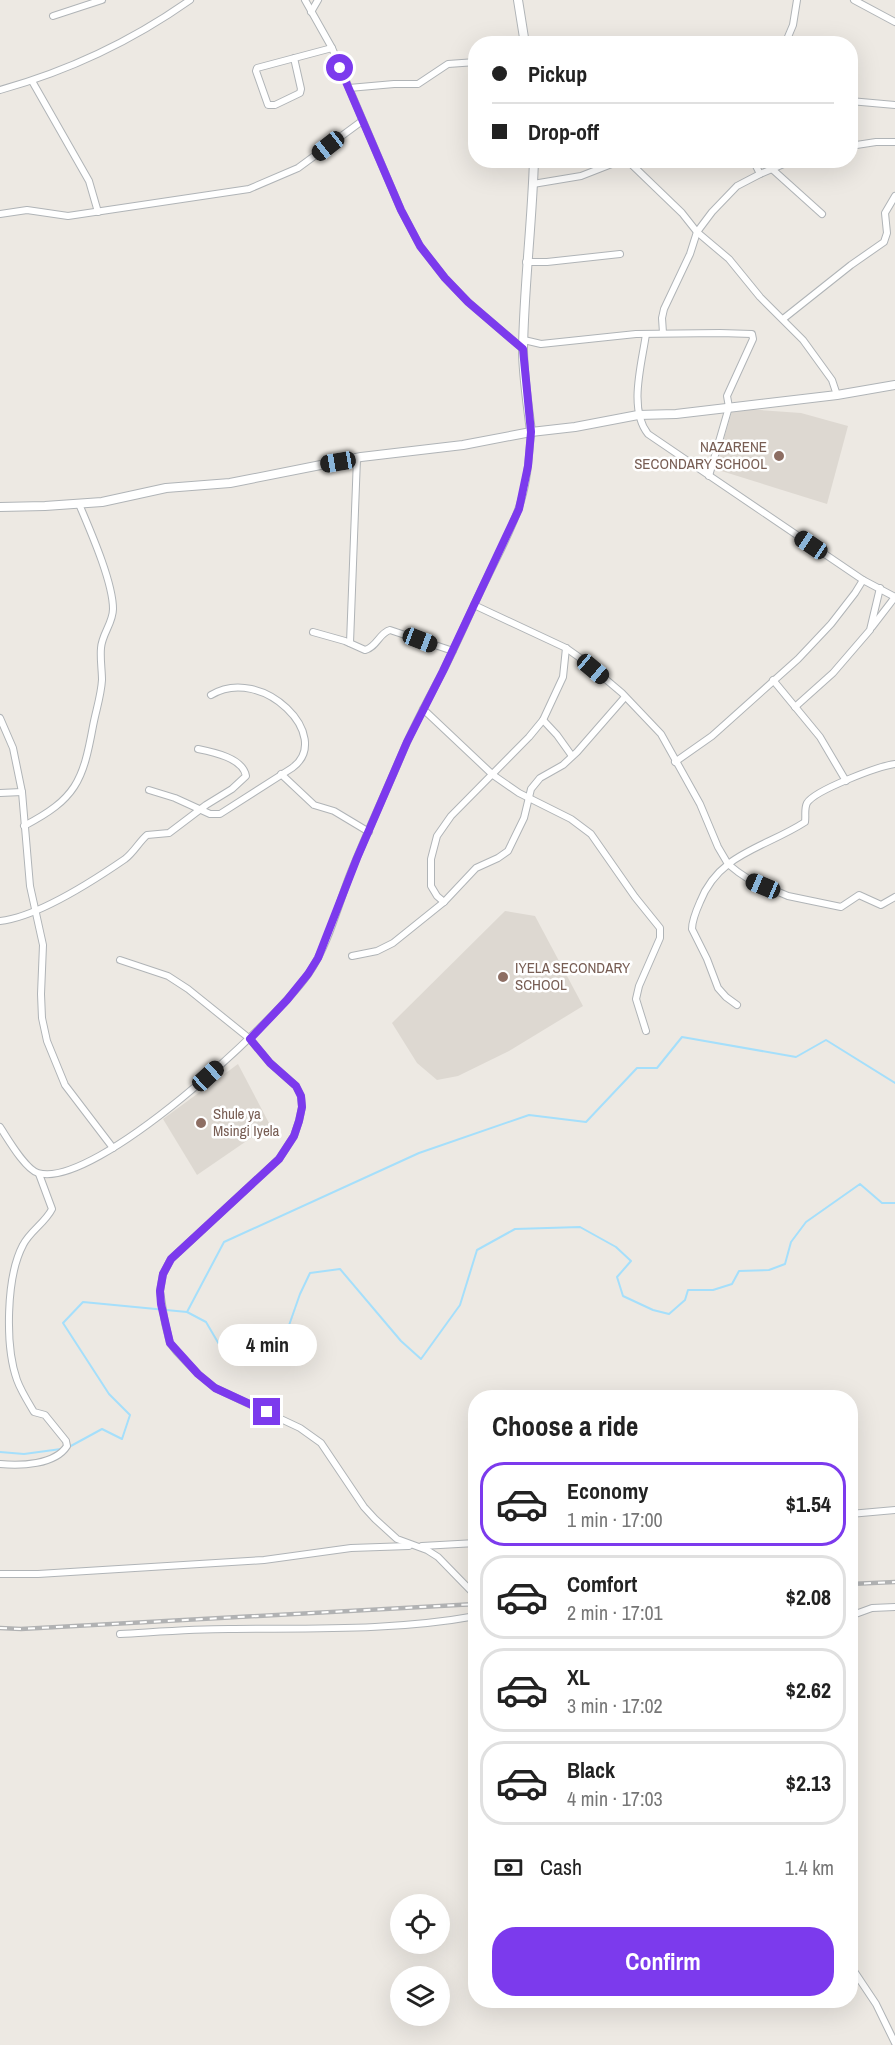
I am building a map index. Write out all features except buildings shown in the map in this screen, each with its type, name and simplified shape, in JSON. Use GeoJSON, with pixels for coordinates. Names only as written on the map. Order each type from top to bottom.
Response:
{"type":"FeatureCollection","features":[{"type":"Feature","properties":{"kind":"street"},"geometry":{"type":"LineString","coordinates":[[53,16],[102,0]]}},
{"type":"Feature","properties":{"kind":"street"},"geometry":{"type":"LineString","coordinates":[[0,90],[32,81],[108,49],[190,0]]}},
{"type":"Feature","properties":{"kind":"street"},"geometry":{"type":"LineString","coordinates":[[305,0],[332,48],[401,210],[420,246],[445,278],[468,302],[524,344],[663,333],[752,334],[727,396],[729,407],[709,476]]}},
{"type":"Feature","properties":{"kind":"street"},"geometry":{"type":"LineString","coordinates":[[311,12],[318,0]]}},
{"type":"Feature","properties":{"kind":"street"},"geometry":{"type":"LineString","coordinates":[[518,0],[524,36]]}},
{"type":"Feature","properties":{"kind":"street"},"geometry":{"type":"LineString","coordinates":[[789,36],[794,25],[797,0]]}},
{"type":"Feature","properties":{"kind":"street"},"geometry":{"type":"LineString","coordinates":[[854,0],[895,22]]}},
{"type":"Feature","properties":{"kind":"street"},"geometry":{"type":"LineString","coordinates":[[294,58],[300,93],[275,105],[268,105],[256,71],[257,68],[294,58],[332,48]]}},
{"type":"Feature","properties":{"kind":"street"},"geometry":{"type":"LineString","coordinates":[[349,87],[418,84],[424,82],[442,66],[468,63]]}},
{"type":"Feature","properties":{"kind":"street"},"geometry":{"type":"LineString","coordinates":[[32,81],[89,181],[98,212]]}},
{"type":"Feature","properties":{"kind":"street"},"geometry":{"type":"LineString","coordinates":[[858,102],[895,105]]}},
{"type":"Feature","properties":{"kind":"street"},"geometry":{"type":"LineString","coordinates":[[0,214],[27,210],[68,216],[249,189],[298,168],[362,121]]}},
{"type":"Feature","properties":{"kind":"street"},"geometry":{"type":"LineString","coordinates":[[858,145],[895,142]]}},
{"type":"Feature","properties":{"kind":"street"},"geometry":{"type":"LineString","coordinates":[[0,1127],[27,1165],[39,1173],[54,1173],[81,1164],[113,1148],[195,1089],[250,1039],[287,1000],[318,958],[369,832],[423,709],[453,651],[519,509],[528,466],[531,432],[524,344],[526,262],[534,168]]}},
{"type":"Feature","properties":{"kind":"street"},"geometry":{"type":"LineString","coordinates":[[533,184],[581,176],[602,168]]}},
{"type":"Feature","properties":{"kind":"street"},"geometry":{"type":"LineString","coordinates":[[633,168],[682,213],[697,232],[729,259],[760,297],[783,319],[818,358],[832,380],[837,395]]}},
{"type":"Feature","properties":{"kind":"street"},"geometry":{"type":"LineString","coordinates":[[757,168],[760,174]]}},
{"type":"Feature","properties":{"kind":"street"},"geometry":{"type":"LineString","coordinates":[[663,333],[664,309],[690,254],[697,232],[728,193],[737,186],[772,169],[822,214]]}},
{"type":"Feature","properties":{"kind":"street"},"geometry":{"type":"LineString","coordinates":[[783,319],[884,242],[887,236],[885,213],[895,196]]}},
{"type":"Feature","properties":{"kind":"street"},"geometry":{"type":"LineString","coordinates":[[526,262],[620,254]]}},
{"type":"Feature","properties":{"kind":"street"},"geometry":{"type":"LineString","coordinates":[[646,334],[640,372],[638,415],[641,425],[648,434],[863,580],[895,597],[833,673],[795,707]]}},
{"type":"Feature","properties":{"kind":"street"},"geometry":{"type":"LineString","coordinates":[[0,507],[102,502],[166,488],[230,483],[357,458],[463,445],[638,415],[676,414],[837,395],[895,385]]}},
{"type":"Feature","properties":{"kind":"street"},"geometry":{"type":"LineString","coordinates":[[350,643],[357,458]]}},
{"type":"Feature","properties":{"kind":"street"},"geometry":{"type":"LineString","coordinates":[[24,826],[55,808],[76,784],[85,765],[100,696],[101,650],[112,620],[113,607],[105,573],[79,504]]}},
{"type":"Feature","properties":{"kind":"street"},"geometry":{"type":"LineString","coordinates":[[675,762],[712,736],[813,645],[863,580]]}},
{"type":"Feature","properties":{"kind":"street"},"geometry":{"type":"LineString","coordinates":[[870,630],[880,588]]}},
{"type":"Feature","properties":{"kind":"street"},"geometry":{"type":"LineString","coordinates":[[474,605],[566,648],[625,697],[661,734],[675,762],[691,786],[728,864],[750,880],[804,900],[841,907],[860,895],[882,905],[895,897]]}},
{"type":"Feature","properties":{"kind":"street"},"geometry":{"type":"LineString","coordinates":[[313,632],[350,643],[363,650],[369,650],[386,631],[390,630],[453,651]]}},
{"type":"Feature","properties":{"kind":"street"},"geometry":{"type":"LineString","coordinates":[[444,902],[431,886],[431,859],[437,836],[451,816],[493,775],[543,720],[563,677],[566,648]]}},
{"type":"Feature","properties":{"kind":"street"},"geometry":{"type":"LineString","coordinates":[[773,680],[820,737],[846,781]]}},
{"type":"Feature","properties":{"kind":"street"},"geometry":{"type":"LineString","coordinates":[[149,790],[175,798],[210,814],[220,814],[299,762],[304,755],[303,735],[294,715],[284,704],[264,692],[227,688],[211,694]]}},
{"type":"Feature","properties":{"kind":"street"},"geometry":{"type":"LineString","coordinates":[[352,956],[377,951],[393,943],[444,902],[476,868],[508,851],[524,818],[531,789],[540,778],[557,769],[572,756],[625,697]]}},
{"type":"Feature","properties":{"kind":"street"},"geometry":{"type":"LineString","coordinates":[[423,709],[493,775],[528,797],[560,812],[591,834],[635,897],[660,928],[661,934],[639,986],[636,999],[646,1030]]}},
{"type":"Feature","properties":{"kind":"street"},"geometry":{"type":"LineString","coordinates":[[0,718],[13,748],[22,792],[27,857],[43,945],[40,994],[47,1041],[65,1085],[113,1148]]}},
{"type":"Feature","properties":{"kind":"street"},"geometry":{"type":"LineString","coordinates":[[543,720],[572,756]]}},
{"type":"Feature","properties":{"kind":"street"},"geometry":{"type":"LineString","coordinates":[[0,921],[14,919],[80,887],[124,859],[147,835],[169,833],[244,779],[246,773],[236,762],[225,756],[198,749]]}},
{"type":"Feature","properties":{"kind":"street"},"geometry":{"type":"LineString","coordinates":[[737,1005],[718,988],[692,929],[704,892],[713,878],[728,864],[765,842],[803,824],[806,821],[808,802],[815,796],[878,768],[895,764]]}},
{"type":"Feature","properties":{"kind":"street"},"geometry":{"type":"LineString","coordinates":[[281,774],[314,805],[334,811],[369,832]]}},
{"type":"Feature","properties":{"kind":"street"},"geometry":{"type":"LineString","coordinates":[[0,793],[22,792]]}},
{"type":"Feature","properties":{"kind":"street"},"geometry":{"type":"LineString","coordinates":[[120,960],[175,980],[250,1039],[270,1063],[296,1086],[301,1096],[302,1107],[294,1136],[279,1159],[171,1259],[163,1274],[160,1291],[161,1304],[170,1343],[198,1374],[215,1388],[300,1428],[321,1443],[364,1507],[397,1539],[428,1550],[438,1557],[468,1588]]}},
{"type":"Feature","properties":{"kind":"street"},"geometry":{"type":"LineString","coordinates":[[0,1464],[44,1462],[59,1455],[67,1446],[66,1441],[51,1421],[45,1415],[34,1412],[25,1396],[15,1373],[10,1342],[9,1303],[17,1259],[24,1242],[52,1209],[39,1173]]}},
{"type":"Feature","properties":{"kind":"street"},"geometry":{"type":"LineString","coordinates":[[858,1513],[895,1510]]}},
{"type":"Feature","properties":{"kind":"street"},"geometry":{"type":"LineString","coordinates":[[0,1574],[60,1573],[264,1560],[351,1548],[468,1543]]}},
{"type":"Feature","properties":{"kind":"street"},"geometry":{"type":"LineString","coordinates":[[858,1613],[872,1608],[895,1607]]}},
{"type":"Feature","properties":{"kind":"street"},"geometry":{"type":"LineString","coordinates":[[120,1634],[179,1630],[263,1630],[399,1625],[468,1617]]}},
{"type":"Feature","properties":{"kind":"street"},"geometry":{"type":"LineString","coordinates":[[858,1977],[876,2004],[895,2043]]}},
{"type":"Feature","properties":{"kind":"shaded area","name":"NAZARENE SECONDARY SCHOOL"},"geometry":{"type":"Polygon","coordinates":[[[733,408],[801,413],[848,426],[827,504],[715,469],[733,408]]]}},
{"type":"Feature","properties":{"kind":"shaded area","name":"IYELA SECONDARY SCHOOL"},"geometry":{"type":"Polygon","coordinates":[[[505,911],[535,916],[583,1006],[509,1051],[458,1076],[437,1080],[417,1063],[392,1023],[505,911]]]}},
{"type":"Feature","properties":{"kind":"shaded area"},"geometry":{"type":"Polygon","coordinates":[[[238,1064],[270,1125],[197,1175],[163,1119],[238,1064]]]}},
{"type":"Feature","properties":{"kind":"waterway"},"geometry":{"type":"LineString","coordinates":[[187,1312],[224,1242],[419,1153],[529,1115],[586,1122],[637,1068],[657,1068],[682,1037],[796,1057],[826,1040],[895,1083]]}},
{"type":"Feature","properties":{"kind":"waterway"},"geometry":{"type":"LineString","coordinates":[[69,1447],[102,1429],[122,1439],[130,1415],[109,1394],[63,1323],[83,1302],[187,1312],[206,1322],[223,1351],[258,1361],[280,1351],[310,1273],[340,1269],[401,1341],[421,1359],[460,1305],[477,1250],[515,1229],[580,1227],[616,1247],[631,1261],[617,1277],[623,1296],[653,1310],[669,1314],[685,1300],[688,1290],[713,1290],[732,1284],[739,1271],[769,1270],[785,1264],[791,1242],[806,1222],[860,1184],[882,1203],[895,1203]]}},
{"type":"Feature","properties":{"kind":"waterway"},"geometry":{"type":"LineString","coordinates":[[0,1452],[24,1454],[61,1449]]}},
{"type":"Feature","properties":{"kind":"railway"},"geometry":{"type":"LineString","coordinates":[[858,1584],[895,1582]]}},
{"type":"Feature","properties":{"kind":"railway"},"geometry":{"type":"LineString","coordinates":[[0,1628],[21,1629],[468,1604]]}},
{"type":"Feature","properties":{"kind":"place","name":"NAZARENE SECONDARY SCHOOL"},"geometry":{"type":"Point","coordinates":[779,456]}},
{"type":"Feature","properties":{"kind":"place","name":"IYELA SECONDARY SCHOOL"},"geometry":{"type":"Point","coordinates":[503,977]}},
{"type":"Feature","properties":{"kind":"place","name":"Shule ya Msingi Iyela"},"geometry":{"type":"Point","coordinates":[201,1123]}},
{"type":"Feature","properties":{"kind":"route"},"geometry":{"type":"LineString","coordinates":[[267,1412],[215,1388],[198,1374],[170,1343],[161,1304],[160,1291],[163,1274],[171,1259],[279,1159],[294,1136],[302,1107],[301,1096],[296,1086],[270,1063],[250,1039],[287,1000],[318,958],[357,858],[407,742],[513,524],[522,498],[531,432],[523,349],[468,302],[445,278],[420,246],[401,210],[340,68]]}}]}
